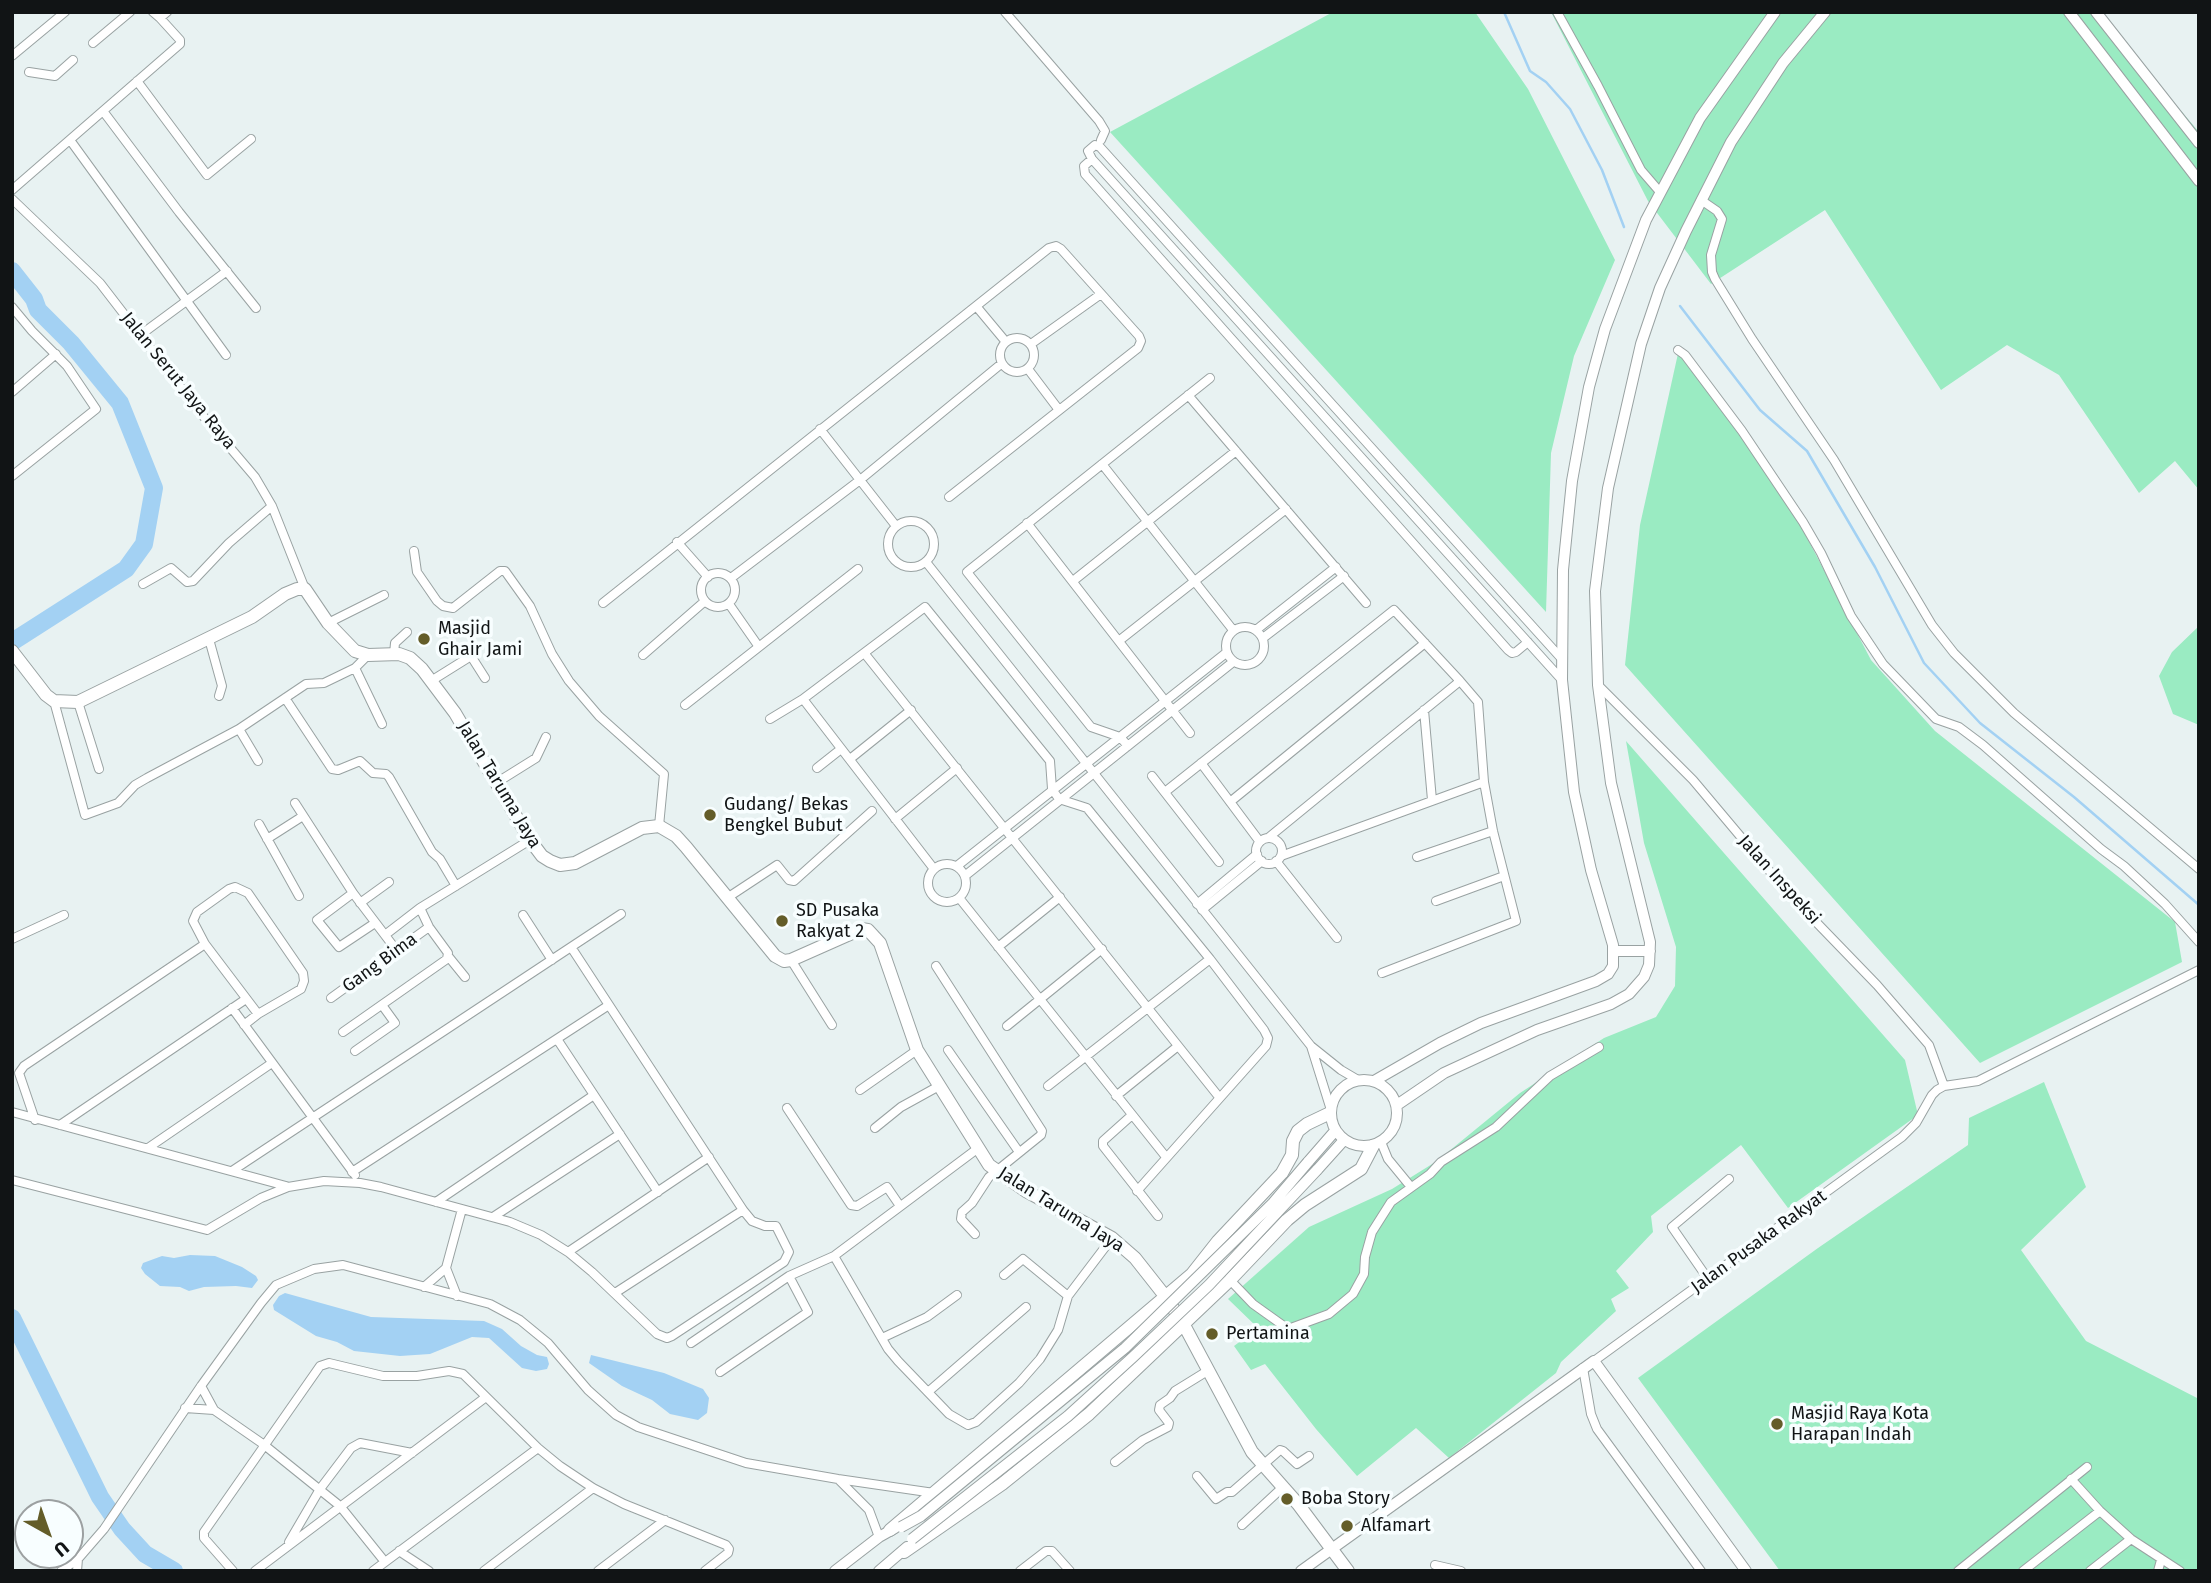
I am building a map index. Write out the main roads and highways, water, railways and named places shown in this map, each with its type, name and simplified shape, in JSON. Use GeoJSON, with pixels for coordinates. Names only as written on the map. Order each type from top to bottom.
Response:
{"type":"FeatureCollection","features":[{"type":"Feature","properties":{"kind":"main road","name":"Jalan Taruma Jaya"},"geometry":{"type":"LineString","coordinates":[[15,658],[54,701],[78,702],[252,617],[285,594],[305,589],[328,623],[355,650],[368,655],[394,654],[410,658],[431,681],[455,713],[542,856],[567,866],[642,828],[659,826],[676,836],[775,956],[784,961],[861,929],[868,930],[880,943],[889,965],[917,1050],[977,1149],[996,1170],[1026,1191],[1112,1238],[1135,1258],[1166,1296],[1184,1325],[1252,1452],[1283,1487],[1348,1571]]}},
{"type":"Feature","properties":{"kind":"main road"},"geometry":{"type":"LineString","coordinates":[[890,1531],[1192,1274],[1218,1241],[1282,1172],[1292,1155],[1293,1141],[1298,1131],[1331,1112]]}},
{"type":"Feature","properties":{"kind":"main road"},"geometry":{"type":"LineString","coordinates":[[904,1552],[1035,1458],[1096,1407],[1230,1280],[1287,1220],[1305,1205],[1361,1169],[1377,1144]]}},
{"type":"Feature","properties":{"kind":"water"},"geometry":{"type":"Polygon","coordinates":[[[190,1255],[215,1256],[242,1267],[258,1280],[252,1288],[204,1287],[189,1291],[180,1287],[160,1286],[141,1268],[143,1263],[162,1256],[174,1258],[190,1255]]]}},
{"type":"Feature","properties":{"kind":"water"},"geometry":{"type":"Polygon","coordinates":[[[285,1293],[371,1317],[484,1321],[502,1329],[521,1346],[547,1357],[549,1364],[547,1369],[536,1371],[522,1368],[489,1338],[472,1337],[430,1354],[400,1356],[354,1351],[337,1342],[316,1336],[274,1310],[273,1305],[279,1296],[285,1293]]]}},
{"type":"Feature","properties":{"kind":"water"},"geometry":{"type":"Polygon","coordinates":[[[591,1355],[664,1373],[703,1389],[709,1398],[707,1413],[698,1420],[670,1414],[652,1400],[622,1386],[589,1363],[591,1355]]]}},
{"type":"Feature","properties":{"kind":"waterway"},"geometry":{"type":"LineString","coordinates":[[1504,12],[1530,71],[1546,82],[1570,109],[1602,170],[1624,227]]}},
{"type":"Feature","properties":{"kind":"waterway"},"geometry":{"type":"LineString","coordinates":[[12,271],[34,299],[38,310],[71,343],[120,403],[154,488],[144,544],[126,569],[12,642]]}},
{"type":"Feature","properties":{"kind":"waterway"},"geometry":{"type":"LineString","coordinates":[[1680,306],[1760,410],[1807,451],[1875,567],[1924,663],[1980,723],[2074,797],[2199,905]]}},
{"type":"Feature","properties":{"kind":"waterway"},"geometry":{"type":"LineString","coordinates":[[12,1318],[100,1497],[122,1529],[145,1554],[174,1571]]}},
{"type":"Feature","properties":{"kind":"place","name":"Masjid Ghair Jami"},"geometry":{"type":"Point","coordinates":[424,639]}},
{"type":"Feature","properties":{"kind":"place","name":"Gudang/ Bekas Bengkel Bubut"},"geometry":{"type":"Point","coordinates":[710,815]}},
{"type":"Feature","properties":{"kind":"place","name":"SD Pusaka Rakyat 2"},"geometry":{"type":"Point","coordinates":[782,921]}},
{"type":"Feature","properties":{"kind":"place","name":"Pertamina"},"geometry":{"type":"Point","coordinates":[1212,1334]}},
{"type":"Feature","properties":{"kind":"place","name":"Masjid Raya Kota Harapan Indah"},"geometry":{"type":"Point","coordinates":[1777,1424]}},
{"type":"Feature","properties":{"kind":"place","name":"Boba Story"},"geometry":{"type":"Point","coordinates":[1287,1499]}},
{"type":"Feature","properties":{"kind":"place","name":"Alfamart"},"geometry":{"type":"Point","coordinates":[1347,1526]}}]}
